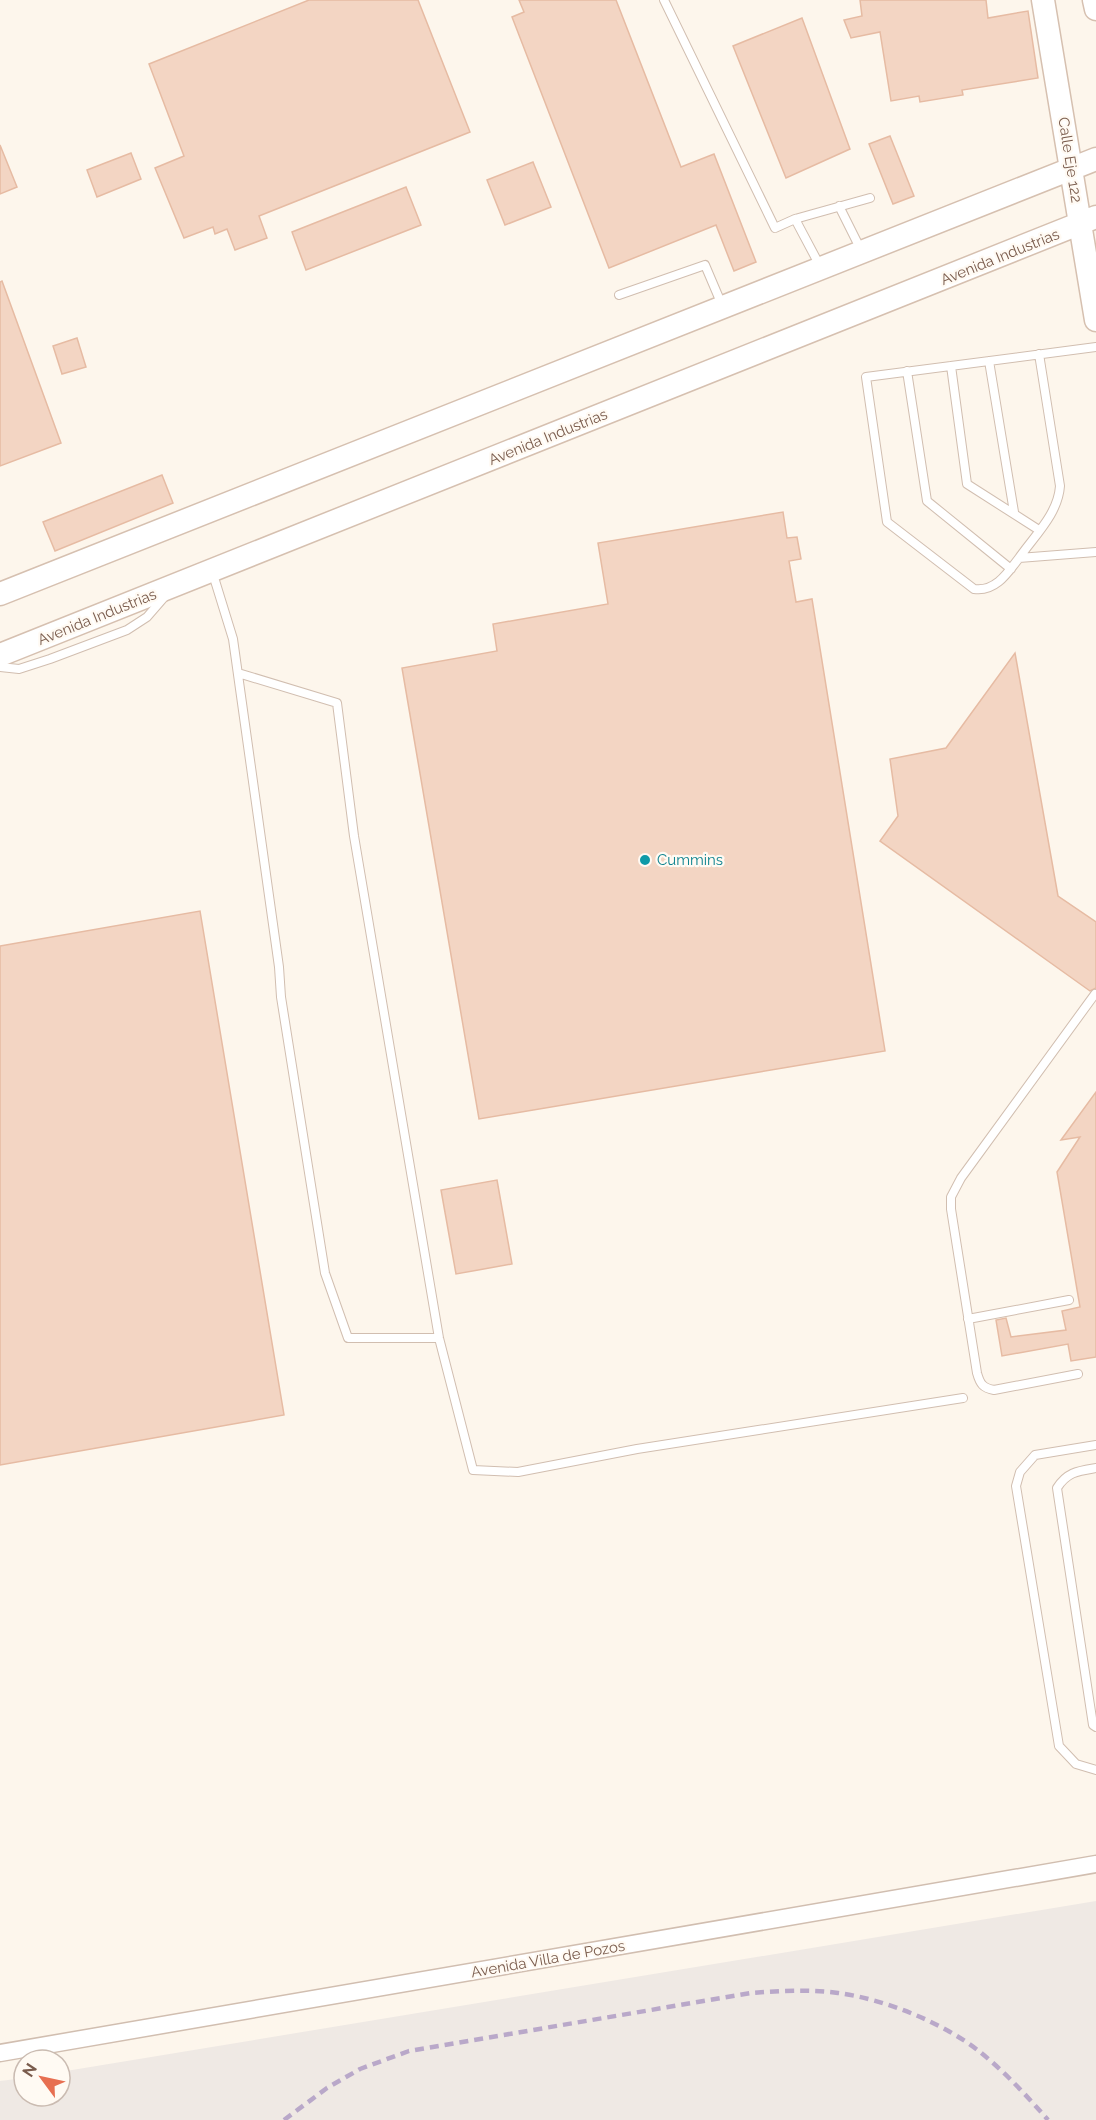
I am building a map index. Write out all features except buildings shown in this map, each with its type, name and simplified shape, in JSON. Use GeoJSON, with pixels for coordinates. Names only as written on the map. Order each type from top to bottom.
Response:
{"type":"FeatureCollection","features":[{"type":"Feature","properties":{"kind":"main road","name":"Calle Eje 122"},"geometry":{"type":"LineString","coordinates":[[1043,0],[1071,169],[1088,221],[1096,320]]}},
{"type":"Feature","properties":{"kind":"main road"},"geometry":{"type":"LineString","coordinates":[[1095,0],[1096,9]]}},
{"type":"Feature","properties":{"kind":"main road"},"geometry":{"type":"LineString","coordinates":[[0,594],[1096,159]]}},
{"type":"Feature","properties":{"kind":"main road","name":"Avenida Industrias"},"geometry":{"type":"LineString","coordinates":[[0,655],[1088,221]]}},
{"type":"Feature","properties":{"kind":"street","name":"Avenida Villa de Pozos"},"geometry":{"type":"LineString","coordinates":[[0,2054],[1096,1864]]}},
{"type":"Feature","properties":{"kind":"lane"},"geometry":{"type":"LineString","coordinates":[[664,0],[775,228],[795,219],[870,198]]}},
{"type":"Feature","properties":{"kind":"lane"},"geometry":{"type":"LineString","coordinates":[[839,206],[863,252]]}},
{"type":"Feature","properties":{"kind":"lane"},"geometry":{"type":"LineString","coordinates":[[795,219],[821,268]]}},
{"type":"Feature","properties":{"kind":"lane"},"geometry":{"type":"LineString","coordinates":[[619,295],[705,265],[723,308]]}},
{"type":"Feature","properties":{"kind":"lane"},"geometry":{"type":"LineString","coordinates":[[1039,354],[1060,486],[1059,497],[1055,510],[1011,569],[995,586],[983,591],[974,589],[887,522],[866,377],[1039,354],[1096,347]]}},
{"type":"Feature","properties":{"kind":"lane"},"geometry":{"type":"LineString","coordinates":[[989,361],[1014,512]]}},
{"type":"Feature","properties":{"kind":"lane"},"geometry":{"type":"LineString","coordinates":[[951,366],[967,484],[1039,530]]}},
{"type":"Feature","properties":{"kind":"lane"},"geometry":{"type":"LineString","coordinates":[[907,372],[927,501],[1011,569]]}},
{"type":"Feature","properties":{"kind":"lane"},"geometry":{"type":"LineString","coordinates":[[1019,558],[1096,552]]}},
{"type":"Feature","properties":{"kind":"lane"},"geometry":{"type":"LineString","coordinates":[[212,571],[233,639],[279,967],[281,997],[325,1273],[348,1338],[439,1338]]}},
{"type":"Feature","properties":{"kind":"lane"},"geometry":{"type":"LineString","coordinates":[[0,667],[19,669],[127,630],[147,617],[174,586]]}},
{"type":"Feature","properties":{"kind":"lane"},"geometry":{"type":"LineString","coordinates":[[238,673],[337,703],[354,836],[439,1338],[473,1470],[518,1472],[637,1449],[963,1398]]}},
{"type":"Feature","properties":{"kind":"lane"},"geometry":{"type":"LineString","coordinates":[[1078,1374],[994,1390],[987,1389],[980,1384],[951,1209],[955,1188],[1095,994]]}},
{"type":"Feature","properties":{"kind":"lane"},"geometry":{"type":"LineString","coordinates":[[968,1319],[1069,1300]]}},
{"type":"Feature","properties":{"kind":"lane"},"geometry":{"type":"LineString","coordinates":[[1096,1445],[1035,1455],[1020,1472],[1016,1486],[1059,1746],[1076,1764],[1096,1770]]}},
{"type":"Feature","properties":{"kind":"lane"},"geometry":{"type":"LineString","coordinates":[[1096,1468],[1075,1471],[1064,1478],[1058,1488],[1093,1725],[1096,1727]]}},
{"type":"Feature","properties":{"kind":"shaded area"},"geometry":{"type":"Polygon","coordinates":[[[1096,1901],[1096,2120],[0,2120],[0,2081],[12,2080],[12,2108],[72,2108],[72,2070],[1096,1901]]]}},
{"type":"Feature","properties":{"kind":"railway"},"geometry":{"type":"LineString","coordinates":[[284,2120],[327,2088],[360,2069],[409,2051],[751,1993],[783,1991],[827,1992],[856,1996],[894,2007],[931,2022],[980,2052],[1024,2093],[1048,2120]]}},
{"type":"Feature","properties":{"kind":"place","name":"Cummins"},"geometry":{"type":"Point","coordinates":[645,860]}}]}
